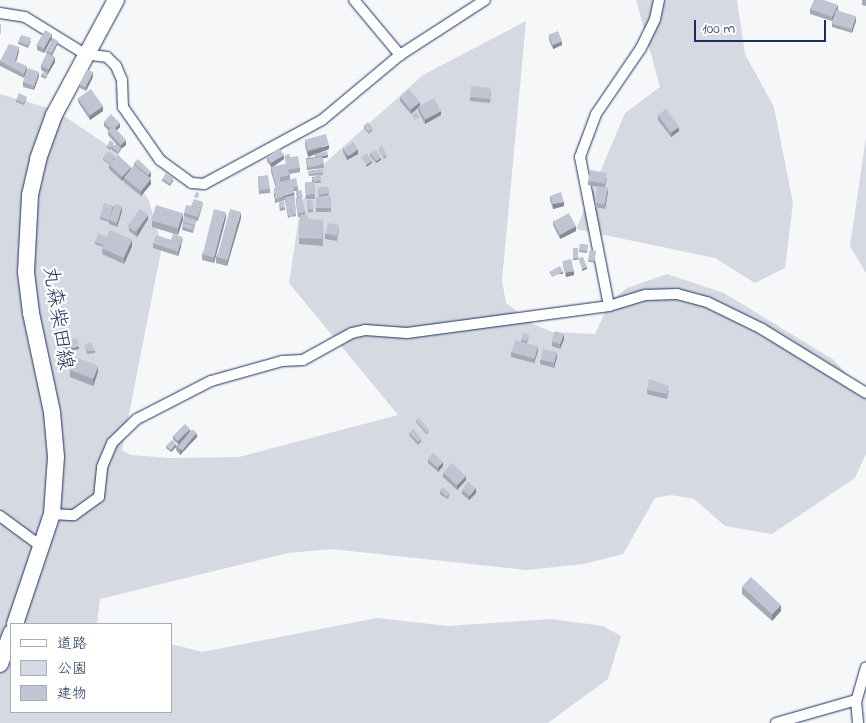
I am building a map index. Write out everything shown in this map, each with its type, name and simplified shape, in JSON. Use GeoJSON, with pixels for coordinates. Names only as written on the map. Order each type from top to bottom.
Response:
{"type":"FeatureCollection","features":[{"type":"Feature","properties":{"kind":"main road","name":"丸森柴田線"},"geometry":{"type":"LineString","coordinates":[[15,623],[52,514],[56,457],[52,412],[31,313],[26,247],[30,195],[38,159],[54,115],[85,54],[116,0]]}},
{"type":"Feature","properties":{"kind":"main road"},"geometry":{"type":"LineString","coordinates":[[0,664],[10,636]]}},
{"type":"Feature","properties":{"kind":"street"},"geometry":{"type":"LineString","coordinates":[[354,0],[400,55]]}},
{"type":"Feature","properties":{"kind":"street"},"geometry":{"type":"LineString","coordinates":[[0,13],[25,17],[85,54],[107,57],[116,66],[122,80],[123,107],[160,160],[192,183],[204,184],[322,120],[400,55],[485,0]]}},
{"type":"Feature","properties":{"kind":"street"},"geometry":{"type":"LineString","coordinates":[[609,306],[580,157],[596,114],[641,48],[655,19],[659,0]]}},
{"type":"Feature","properties":{"kind":"street"},"geometry":{"type":"LineString","coordinates":[[52,514],[74,516],[99,497],[102,467],[112,443],[137,419],[211,381],[282,361],[303,360],[352,333],[365,330],[407,334],[609,306],[646,295],[677,294],[706,302],[762,329],[866,393]]}},
{"type":"Feature","properties":{"kind":"street"},"geometry":{"type":"LineString","coordinates":[[0,516],[42,547]]}},
{"type":"Feature","properties":{"kind":"street"},"geometry":{"type":"LineString","coordinates":[[858,723],[856,700],[866,667]]}},
{"type":"Feature","properties":{"kind":"street"},"geometry":{"type":"LineString","coordinates":[[776,723],[856,700]]}},
{"type":"Feature","properties":{"kind":"green space"},"geometry":{"type":"Polygon","coordinates":[[[636,0],[737,0],[745,54],[774,107],[793,203],[785,268],[755,283],[715,258],[576,229],[625,113],[660,87],[636,0]]]}},
{"type":"Feature","properties":{"kind":"green space"},"geometry":{"type":"Polygon","coordinates":[[[526,21],[502,281],[506,303],[533,324],[552,332],[595,334],[610,301],[627,288],[667,274],[724,293],[834,360],[866,396],[866,454],[855,478],[772,534],[725,526],[694,499],[671,495],[655,498],[623,554],[584,564],[526,570],[332,549],[288,553],[100,599],[97,623],[10,623],[10,713],[172,713],[172,644],[202,652],[377,618],[448,626],[551,619],[603,626],[621,636],[608,679],[548,723],[0,723],[0,94],[55,110],[116,151],[149,201],[162,246],[122,450],[131,455],[169,458],[239,457],[398,415],[289,283],[301,203],[325,163],[423,75],[526,21]]]}},
{"type":"Feature","properties":{"kind":"green space"},"geometry":{"type":"Polygon","coordinates":[[[866,137],[866,273],[850,246],[866,137]]]}},
{"type":"Feature","properties":{"kind":"building"},"geometry":{"type":"Polygon","coordinates":[[[814,0],[824,0],[838,5],[832,17],[810,9],[814,0]]]}},
{"type":"Feature","properties":{"kind":"building"},"geometry":{"type":"Polygon","coordinates":[[[836,10],[856,16],[852,30],[832,23],[836,10]]]}},
{"type":"Feature","properties":{"kind":"building"},"geometry":{"type":"Polygon","coordinates":[[[45,30],[52,34],[43,49],[36,45],[45,30]]]}},
{"type":"Feature","properties":{"kind":"building"},"geometry":{"type":"Polygon","coordinates":[[[558,31],[562,41],[553,45],[549,35],[558,31]]]}},
{"type":"Feature","properties":{"kind":"building"},"geometry":{"type":"Polygon","coordinates":[[[21,35],[31,38],[28,45],[18,42],[21,35]]]}},
{"type":"Feature","properties":{"kind":"building"},"geometry":{"type":"Polygon","coordinates":[[[53,38],[58,41],[52,53],[46,51],[53,38]]]}},
{"type":"Feature","properties":{"kind":"building"},"geometry":{"type":"Polygon","coordinates":[[[9,44],[19,47],[15,61],[27,66],[24,74],[0,61],[9,44]]]}},
{"type":"Feature","properties":{"kind":"building"},"geometry":{"type":"Polygon","coordinates":[[[47,53],[55,57],[49,70],[41,65],[47,53]]]}},
{"type":"Feature","properties":{"kind":"building"},"geometry":{"type":"Polygon","coordinates":[[[28,68],[39,72],[34,86],[23,82],[28,68]]]}},
{"type":"Feature","properties":{"kind":"building"},"geometry":{"type":"Polygon","coordinates":[[[87,69],[93,72],[86,87],[79,84],[87,69]]]}},
{"type":"Feature","properties":{"kind":"building"},"geometry":{"type":"Polygon","coordinates":[[[43,72],[48,74],[46,77],[41,75],[43,72]]]}},
{"type":"Feature","properties":{"kind":"building"},"geometry":{"type":"Polygon","coordinates":[[[471,86],[491,88],[490,99],[470,97],[471,86]]]}},
{"type":"Feature","properties":{"kind":"building"},"geometry":{"type":"Polygon","coordinates":[[[91,89],[103,106],[90,115],[78,98],[91,89]]]}},
{"type":"Feature","properties":{"kind":"building"},"geometry":{"type":"Polygon","coordinates":[[[409,89],[420,102],[411,110],[400,97],[409,89]]]}},
{"type":"Feature","properties":{"kind":"building"},"geometry":{"type":"Polygon","coordinates":[[[19,93],[27,97],[24,103],[16,100],[19,93]]]}},
{"type":"Feature","properties":{"kind":"building"},"geometry":{"type":"Polygon","coordinates":[[[434,98],[441,111],[425,120],[418,106],[434,98]]]}},
{"type":"Feature","properties":{"kind":"building"},"geometry":{"type":"Polygon","coordinates":[[[666,109],[679,127],[671,133],[658,115],[666,109]]]}},
{"type":"Feature","properties":{"kind":"building"},"geometry":{"type":"Polygon","coordinates":[[[416,112],[420,117],[415,120],[412,115],[416,112]]]}},
{"type":"Feature","properties":{"kind":"building"},"geometry":{"type":"Polygon","coordinates":[[[111,114],[120,123],[115,128],[126,140],[121,145],[108,131],[113,125],[110,128],[104,122],[111,114]]]}},
{"type":"Feature","properties":{"kind":"building"},"geometry":{"type":"Polygon","coordinates":[[[368,122],[373,128],[369,132],[363,126],[368,122]]]}},
{"type":"Feature","properties":{"kind":"building"},"geometry":{"type":"Polygon","coordinates":[[[326,134],[329,145],[308,150],[305,140],[326,134]]]}},
{"type":"Feature","properties":{"kind":"building"},"geometry":{"type":"Polygon","coordinates":[[[110,140],[114,143],[111,148],[107,146],[110,140]]]}},
{"type":"Feature","properties":{"kind":"building"},"geometry":{"type":"Polygon","coordinates":[[[353,142],[358,149],[349,156],[343,149],[353,142]]]}},
{"type":"Feature","properties":{"kind":"building"},"geometry":{"type":"Polygon","coordinates":[[[116,144],[121,148],[118,152],[112,147],[116,144]]]}},
{"type":"Feature","properties":{"kind":"building"},"geometry":{"type":"Polygon","coordinates":[[[382,146],[387,155],[383,157],[379,148],[382,146]]]}},
{"type":"Feature","properties":{"kind":"building"},"geometry":{"type":"Polygon","coordinates":[[[279,148],[284,155],[271,163],[267,157],[279,148]]]}},
{"type":"Feature","properties":{"kind":"building"},"geometry":{"type":"Polygon","coordinates":[[[376,150],[381,158],[376,161],[370,153],[376,150]]]}},
{"type":"Feature","properties":{"kind":"building"},"geometry":{"type":"Polygon","coordinates":[[[108,151],[115,156],[110,164],[103,158],[108,151]]]}},
{"type":"Feature","properties":{"kind":"building"},"geometry":{"type":"Polygon","coordinates":[[[327,151],[328,155],[316,157],[315,154],[327,151]]]}},
{"type":"Feature","properties":{"kind":"building"},"geometry":{"type":"Polygon","coordinates":[[[367,153],[372,161],[366,164],[361,157],[367,153]]]}},
{"type":"Feature","properties":{"kind":"building"},"geometry":{"type":"Polygon","coordinates":[[[118,155],[131,167],[122,177],[109,165],[118,155]]]}},
{"type":"Feature","properties":{"kind":"building"},"geometry":{"type":"Polygon","coordinates":[[[298,156],[300,168],[287,170],[285,158],[298,156]]]}},
{"type":"Feature","properties":{"kind":"building"},"geometry":{"type":"Polygon","coordinates":[[[322,156],[324,164],[308,168],[306,160],[322,156]]]}},
{"type":"Feature","properties":{"kind":"building"},"geometry":{"type":"Polygon","coordinates":[[[138,159],[151,172],[148,175],[134,163],[138,159]]]}},
{"type":"Feature","properties":{"kind":"building"},"geometry":{"type":"Polygon","coordinates":[[[285,164],[290,175],[280,177],[280,182],[296,178],[298,187],[294,187],[294,193],[275,199],[274,188],[277,188],[271,167],[285,164]]]}},
{"type":"Feature","properties":{"kind":"building"},"geometry":{"type":"Polygon","coordinates":[[[134,165],[151,179],[141,191],[124,177],[134,165]]]}},
{"type":"Feature","properties":{"kind":"building"},"geometry":{"type":"Polygon","coordinates":[[[323,169],[323,173],[309,174],[308,171],[323,169]]]}},
{"type":"Feature","properties":{"kind":"building"},"geometry":{"type":"Polygon","coordinates":[[[590,170],[607,173],[605,184],[588,181],[590,170]]]}},
{"type":"Feature","properties":{"kind":"building"},"geometry":{"type":"Polygon","coordinates":[[[166,173],[174,178],[170,184],[162,179],[166,173]]]}},
{"type":"Feature","properties":{"kind":"building"},"geometry":{"type":"Polygon","coordinates":[[[268,175],[270,189],[260,190],[258,176],[268,175]]]}},
{"type":"Feature","properties":{"kind":"building"},"geometry":{"type":"Polygon","coordinates":[[[320,176],[321,180],[313,182],[312,178],[320,176]]]}},
{"type":"Feature","properties":{"kind":"building"},"geometry":{"type":"Polygon","coordinates":[[[314,182],[315,194],[306,195],[305,183],[314,182]]]}},
{"type":"Feature","properties":{"kind":"building"},"geometry":{"type":"Polygon","coordinates":[[[598,186],[608,188],[605,205],[595,203],[598,186]]]}},
{"type":"Feature","properties":{"kind":"building"},"geometry":{"type":"Polygon","coordinates":[[[328,187],[329,193],[319,194],[318,189],[328,187]]]}},
{"type":"Feature","properties":{"kind":"building"},"geometry":{"type":"Polygon","coordinates":[[[301,190],[303,197],[298,197],[296,191],[301,190]]]}},
{"type":"Feature","properties":{"kind":"building"},"geometry":{"type":"Polygon","coordinates":[[[196,192],[199,193],[198,198],[194,197],[196,192]]]}},
{"type":"Feature","properties":{"kind":"building"},"geometry":{"type":"Polygon","coordinates":[[[561,192],[564,202],[553,204],[550,196],[561,192]]]}},
{"type":"Feature","properties":{"kind":"building"},"geometry":{"type":"Polygon","coordinates":[[[294,195],[296,214],[292,215],[290,204],[291,215],[288,216],[285,197],[294,195]]]}},
{"type":"Feature","properties":{"kind":"building"},"geometry":{"type":"Polygon","coordinates":[[[302,197],[305,212],[298,213],[296,198],[302,197]]]}},
{"type":"Feature","properties":{"kind":"building"},"geometry":{"type":"Polygon","coordinates":[[[316,197],[331,197],[331,208],[316,208],[316,197]]]}},
{"type":"Feature","properties":{"kind":"building"},"geometry":{"type":"Polygon","coordinates":[[[194,199],[203,202],[201,209],[191,206],[194,199]]]}},
{"type":"Feature","properties":{"kind":"building"},"geometry":{"type":"Polygon","coordinates":[[[312,200],[313,209],[308,209],[307,201],[312,200]]]}},
{"type":"Feature","properties":{"kind":"building"},"geometry":{"type":"Polygon","coordinates":[[[284,201],[285,208],[280,208],[279,202],[284,201]]]}},
{"type":"Feature","properties":{"kind":"building"},"geometry":{"type":"Polygon","coordinates":[[[104,203],[108,204],[106,210],[109,204],[113,206],[109,220],[100,217],[104,203]]]}},
{"type":"Feature","properties":{"kind":"building"},"geometry":{"type":"Polygon","coordinates":[[[115,204],[122,206],[117,223],[109,220],[115,204]]]}},
{"type":"Feature","properties":{"kind":"building"},"geometry":{"type":"Polygon","coordinates":[[[156,205],[183,213],[178,228],[151,220],[156,205]]]}},
{"type":"Feature","properties":{"kind":"building"},"geometry":{"type":"Polygon","coordinates":[[[186,205],[201,208],[198,217],[184,213],[186,205]]]}},
{"type":"Feature","properties":{"kind":"building"},"geometry":{"type":"Polygon","coordinates":[[[140,209],[148,215],[135,232],[127,226],[140,209]]]}},
{"type":"Feature","properties":{"kind":"building"},"geometry":{"type":"Polygon","coordinates":[[[214,209],[226,212],[214,258],[203,255],[214,209]]]}},
{"type":"Feature","properties":{"kind":"building"},"geometry":{"type":"Polygon","coordinates":[[[230,209],[241,212],[228,260],[217,257],[230,209]]]}},
{"type":"Feature","properties":{"kind":"building"},"geometry":{"type":"Polygon","coordinates":[[[569,213],[576,226],[560,235],[553,221],[569,213]]]}},
{"type":"Feature","properties":{"kind":"building"},"geometry":{"type":"Polygon","coordinates":[[[300,215],[308,215],[308,220],[300,220],[300,215]]]}},
{"type":"Feature","properties":{"kind":"building"},"geometry":{"type":"Polygon","coordinates":[[[184,216],[196,220],[195,225],[183,222],[184,216]]]}},
{"type":"Feature","properties":{"kind":"building"},"geometry":{"type":"Polygon","coordinates":[[[300,219],[323,220],[322,239],[299,238],[300,219]]]}},
{"type":"Feature","properties":{"kind":"building"},"geometry":{"type":"Polygon","coordinates":[[[183,223],[194,226],[193,230],[182,227],[183,223]]]}},
{"type":"Feature","properties":{"kind":"building"},"geometry":{"type":"Polygon","coordinates":[[[328,223],[339,225],[337,236],[326,234],[328,223]]]}},
{"type":"Feature","properties":{"kind":"building"},"geometry":{"type":"Polygon","coordinates":[[[110,230],[132,240],[124,258],[102,248],[110,230]]]}},
{"type":"Feature","properties":{"kind":"building"},"geometry":{"type":"Polygon","coordinates":[[[98,233],[107,237],[103,245],[95,242],[98,233]]]}},
{"type":"Feature","properties":{"kind":"building"},"geometry":{"type":"Polygon","coordinates":[[[173,234],[183,237],[181,243],[171,240],[173,234]]]}},
{"type":"Feature","properties":{"kind":"building"},"geometry":{"type":"Polygon","coordinates":[[[156,235],[181,243],[178,252],[153,244],[156,235]]]}},
{"type":"Feature","properties":{"kind":"building"},"geometry":{"type":"Polygon","coordinates":[[[580,244],[588,245],[587,251],[580,250],[580,244]]]}},
{"type":"Feature","properties":{"kind":"building"},"geometry":{"type":"Polygon","coordinates":[[[573,248],[578,248],[578,258],[573,258],[573,248]]]}},
{"type":"Feature","properties":{"kind":"building"},"geometry":{"type":"Polygon","coordinates":[[[590,250],[596,251],[594,261],[588,260],[590,250]]]}},
{"type":"Feature","properties":{"kind":"building"},"geometry":{"type":"Polygon","coordinates":[[[583,257],[587,267],[582,269],[578,258],[583,257]]]}},
{"type":"Feature","properties":{"kind":"building"},"geometry":{"type":"Polygon","coordinates":[[[571,259],[574,271],[565,273],[562,261],[571,259]]]}},
{"type":"Feature","properties":{"kind":"building"},"geometry":{"type":"Polygon","coordinates":[[[560,266],[563,272],[552,277],[549,272],[560,266]]]}},
{"type":"Feature","properties":{"kind":"building"},"geometry":{"type":"Polygon","coordinates":[[[65,328],[69,345],[63,347],[58,330],[65,328]]]}},
{"type":"Feature","properties":{"kind":"building"},"geometry":{"type":"Polygon","coordinates":[[[555,331],[564,334],[560,344],[552,341],[555,331]]]}},
{"type":"Feature","properties":{"kind":"building"},"geometry":{"type":"Polygon","coordinates":[[[523,333],[529,334],[527,341],[521,340],[523,333]]]}},
{"type":"Feature","properties":{"kind":"building"},"geometry":{"type":"Polygon","coordinates":[[[77,338],[79,347],[71,349],[69,340],[77,338]]]}},
{"type":"Feature","properties":{"kind":"building"},"geometry":{"type":"Polygon","coordinates":[[[515,340],[538,346],[535,359],[512,353],[515,340]]]}},
{"type":"Feature","properties":{"kind":"building"},"geometry":{"type":"Polygon","coordinates":[[[91,342],[95,351],[87,351],[85,345],[91,342]]]}},
{"type":"Feature","properties":{"kind":"building"},"geometry":{"type":"Polygon","coordinates":[[[543,349],[557,352],[554,363],[541,360],[543,349]]]}},
{"type":"Feature","properties":{"kind":"building"},"geometry":{"type":"Polygon","coordinates":[[[75,357],[98,366],[93,379],[70,370],[75,357]]]}},
{"type":"Feature","properties":{"kind":"building"},"geometry":{"type":"Polygon","coordinates":[[[649,379],[669,386],[667,394],[647,390],[649,379]]]}},
{"type":"Feature","properties":{"kind":"building"},"geometry":{"type":"Polygon","coordinates":[[[419,418],[429,430],[426,433],[416,421],[419,418]]]}},
{"type":"Feature","properties":{"kind":"building"},"geometry":{"type":"Polygon","coordinates":[[[185,424],[190,429],[178,441],[173,436],[185,424]]]}},
{"type":"Feature","properties":{"kind":"building"},"geometry":{"type":"Polygon","coordinates":[[[192,429],[197,433],[182,451],[178,447],[192,429]]]}},
{"type":"Feature","properties":{"kind":"building"},"geometry":{"type":"Polygon","coordinates":[[[413,429],[422,439],[418,442],[409,433],[413,429]]]}},
{"type":"Feature","properties":{"kind":"building"},"geometry":{"type":"Polygon","coordinates":[[[172,440],[176,444],[171,450],[166,446],[172,440]]]}},
{"type":"Feature","properties":{"kind":"building"},"geometry":{"type":"Polygon","coordinates":[[[433,453],[443,462],[437,468],[428,459],[433,453]]]}},
{"type":"Feature","properties":{"kind":"building"},"geometry":{"type":"Polygon","coordinates":[[[452,463],[466,476],[457,485],[443,473],[452,463]]]}},
{"type":"Feature","properties":{"kind":"building"},"geometry":{"type":"Polygon","coordinates":[[[468,482],[476,488],[470,496],[462,490],[468,482]]]}},
{"type":"Feature","properties":{"kind":"building"},"geometry":{"type":"Polygon","coordinates":[[[443,487],[450,493],[447,497],[440,491],[443,487]]]}},
{"type":"Feature","properties":{"kind":"building"},"geometry":{"type":"Polygon","coordinates":[[[751,577],[781,605],[772,614],[742,587],[751,577]]]}}]}
